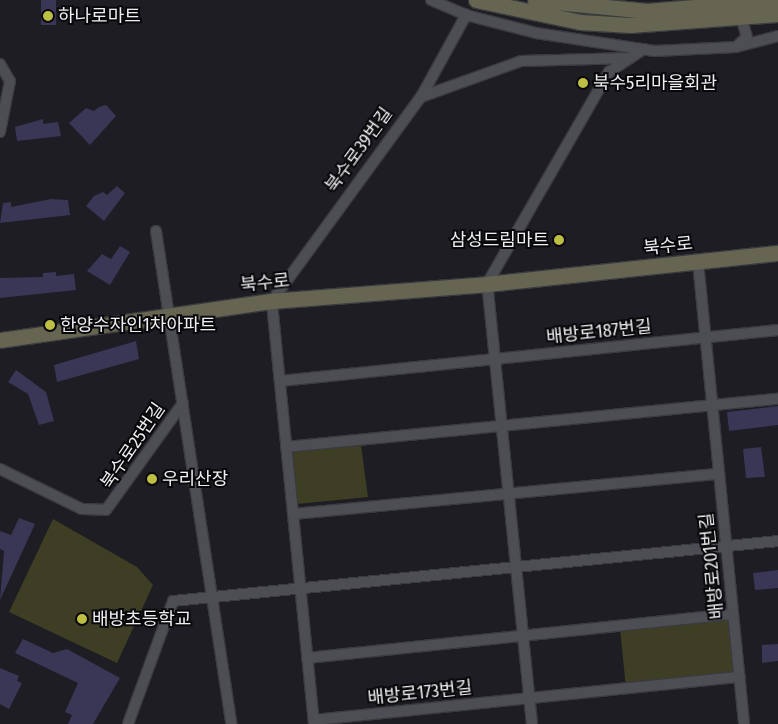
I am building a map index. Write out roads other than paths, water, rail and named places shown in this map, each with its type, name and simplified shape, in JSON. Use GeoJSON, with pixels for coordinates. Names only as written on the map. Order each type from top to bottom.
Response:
{"type":"FeatureCollection","features":[{"type":"Feature","properties":{"kind":"street"},"geometry":{"type":"LineString","coordinates":[[430,0],[466,15],[536,33],[644,49],[736,47],[778,36]]}},
{"type":"Feature","properties":{"kind":"street"},"geometry":{"type":"LineString","coordinates":[[476,0],[580,22],[630,25],[778,14]]}},
{"type":"Feature","properties":{"kind":"street"},"geometry":{"type":"LineString","coordinates":[[535,0],[647,11],[778,0]]}},
{"type":"Feature","properties":{"kind":"street","name":"북수로39번길"},"geometry":{"type":"LineString","coordinates":[[272,301],[421,96],[466,15]]}},
{"type":"Feature","properties":{"kind":"street"},"geometry":{"type":"LineString","coordinates":[[736,47],[747,37],[741,17]]}},
{"type":"Feature","properties":{"kind":"street"},"geometry":{"type":"LineString","coordinates":[[532,724],[487,284],[609,72],[644,49]]}},
{"type":"Feature","properties":{"kind":"street"},"geometry":{"type":"LineString","coordinates":[[421,96],[521,60],[630,58]]}},
{"type":"Feature","properties":{"kind":"street"},"geometry":{"type":"LineString","coordinates":[[0,64],[10,81],[0,132]]}},
{"type":"Feature","properties":{"kind":"street"},"geometry":{"type":"LineString","coordinates":[[156,231],[231,724]]}},
{"type":"Feature","properties":{"kind":"street","name":"북수로"},"geometry":{"type":"LineString","coordinates":[[0,340],[169,313],[272,301],[487,284],[778,253]]}},
{"type":"Feature","properties":{"kind":"street","name":"배방로201번길"},"geometry":{"type":"LineString","coordinates":[[698,262],[744,724]]}},
{"type":"Feature","properties":{"kind":"street","name":"배방로173번길"},"geometry":{"type":"LineString","coordinates":[[272,301],[314,722],[530,698]]}},
{"type":"Feature","properties":{"kind":"street"},"geometry":{"type":"LineString","coordinates":[[706,338],[778,330]]}},
{"type":"Feature","properties":{"kind":"street","name":"배방로187번길"},"geometry":{"type":"LineString","coordinates":[[495,359],[706,338]]}},
{"type":"Feature","properties":{"kind":"street"},"geometry":{"type":"LineString","coordinates":[[280,381],[495,359]]}},
{"type":"Feature","properties":{"kind":"street"},"geometry":{"type":"LineString","coordinates":[[286,447],[778,399]]}},
{"type":"Feature","properties":{"kind":"street","name":"북수로25번길"},"geometry":{"type":"LineString","coordinates":[[0,469],[82,509],[106,510],[183,403]]}},
{"type":"Feature","properties":{"kind":"street"},"geometry":{"type":"LineString","coordinates":[[293,514],[720,474]]}},
{"type":"Feature","properties":{"kind":"street"},"geometry":{"type":"LineString","coordinates":[[128,724],[173,601],[778,541]]}},
{"type":"Feature","properties":{"kind":"street"},"geometry":{"type":"LineString","coordinates":[[307,658],[733,614]]}},
{"type":"Feature","properties":{"kind":"street"},"geometry":{"type":"LineString","coordinates":[[530,698],[740,677]]}},
{"type":"Feature","properties":{"kind":"place","name":"하나로마트"},"geometry":{"type":"Point","coordinates":[48,16]}},
{"type":"Feature","properties":{"kind":"place","name":"북수5리마을회관"},"geometry":{"type":"Point","coordinates":[583,83]}},
{"type":"Feature","properties":{"kind":"place","name":"삼성드림마트"},"geometry":{"type":"Point","coordinates":[559,240]}},
{"type":"Feature","properties":{"kind":"place","name":"한양수자인1차아파트"},"geometry":{"type":"Point","coordinates":[50,325]}},
{"type":"Feature","properties":{"kind":"place","name":"우리산장"},"geometry":{"type":"Point","coordinates":[152,479]}},
{"type":"Feature","properties":{"kind":"place","name":"배방초등학교"},"geometry":{"type":"Point","coordinates":[82,619]}}]}
